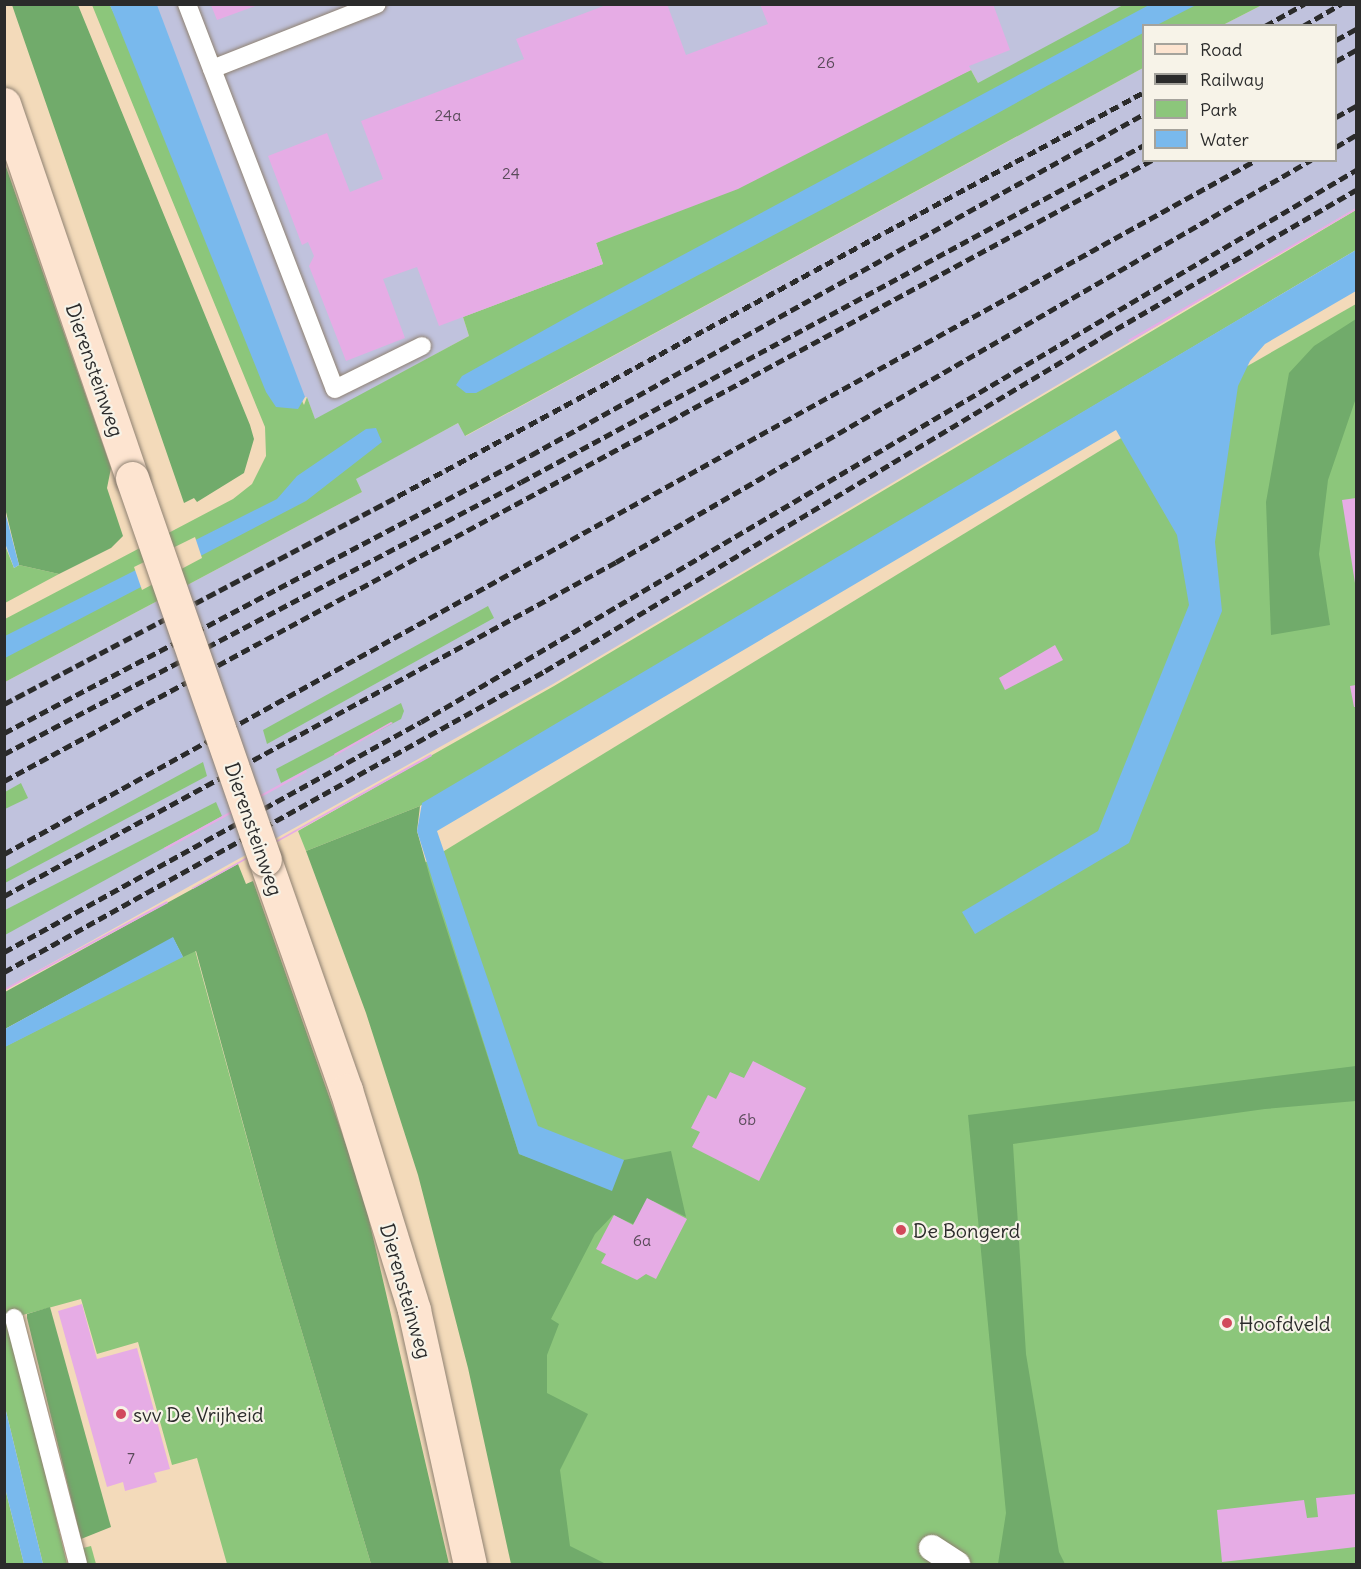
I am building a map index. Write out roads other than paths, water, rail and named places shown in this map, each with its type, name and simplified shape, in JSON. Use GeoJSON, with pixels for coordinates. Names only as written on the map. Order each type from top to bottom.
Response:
{"type":"FeatureCollection","features":[{"type":"Feature","properties":{"kind":"main road","name":"Dierensteinweg"},"geometry":{"type":"LineString","coordinates":[[4,104],[346,1090],[414,1310],[470,1564]]}},
{"type":"Feature","properties":{"kind":"street"},"geometry":{"type":"LineString","coordinates":[[932,1548],[957,1564]]}},
{"type":"Feature","properties":{"kind":"lane"},"geometry":{"type":"LineString","coordinates":[[187,4],[335,389],[422,346]]}},
{"type":"Feature","properties":{"kind":"lane"},"geometry":{"type":"LineString","coordinates":[[212,69],[377,4]]}},
{"type":"Feature","properties":{"kind":"lane"},"geometry":{"type":"LineString","coordinates":[[14,1318],[78,1564]]}},
{"type":"Feature","properties":{"kind":"water"},"geometry":{"type":"Polygon","coordinates":[[[110,5],[157,5],[305,397],[298,409],[276,407],[266,392],[110,5]]]}},
{"type":"Feature","properties":{"kind":"water"},"geometry":{"type":"Polygon","coordinates":[[[1149,5],[1196,5],[1159,24],[1142,24],[1142,34],[855,192],[476,393],[466,393],[456,385],[462,376],[582,309],[1149,5]]]}},
{"type":"Feature","properties":{"kind":"water"},"geometry":{"type":"Polygon","coordinates":[[[1356,250],[1356,291],[1265,344],[1250,361],[1238,386],[1215,542],[1222,611],[1129,843],[975,934],[962,912],[1098,831],[1189,605],[1177,535],[1116,430],[437,831],[538,1126],[624,1160],[612,1191],[519,1154],[417,831],[422,803],[1356,250]]]}},
{"type":"Feature","properties":{"kind":"water"},"geometry":{"type":"Polygon","coordinates":[[[376,428],[382,442],[306,501],[5,658],[5,636],[277,499],[297,476],[366,429],[376,428]]]}},
{"type":"Feature","properties":{"kind":"water"},"geometry":{"type":"Polygon","coordinates":[[[4,508],[19,565],[14,568],[5,543],[4,508]]]}},
{"type":"Feature","properties":{"kind":"water"},"geometry":{"type":"Polygon","coordinates":[[[173,937],[183,957],[5,1047],[5,1029],[173,937]]]}},
{"type":"Feature","properties":{"kind":"water"},"geometry":{"type":"Polygon","coordinates":[[[5,1407],[43,1564],[24,1564],[5,1488],[5,1407]]]}},
{"type":"Feature","properties":{"kind":"railway"},"geometry":{"type":"LineString","coordinates":[[1269,24],[1304,4]]}},
{"type":"Feature","properties":{"kind":"railway"},"geometry":{"type":"LineString","coordinates":[[1306,24],[1341,4]]}},
{"type":"Feature","properties":{"kind":"railway"},"geometry":{"type":"LineString","coordinates":[[1337,39],[1356,29]]}},
{"type":"Feature","properties":{"kind":"railway"},"geometry":{"type":"LineString","coordinates":[[1337,60],[1356,50]]}},
{"type":"Feature","properties":{"kind":"railway"},"geometry":{"type":"LineString","coordinates":[[4,704],[398,496],[1142,93]]}},
{"type":"Feature","properties":{"kind":"railway"},"geometry":{"type":"LineString","coordinates":[[1337,116],[1356,106]]}},
{"type":"Feature","properties":{"kind":"railway"},"geometry":{"type":"LineString","coordinates":[[4,733],[531,455],[1142,115]]}},
{"type":"Feature","properties":{"kind":"railway"},"geometry":{"type":"LineString","coordinates":[[1337,146],[1356,135]]}},
{"type":"Feature","properties":{"kind":"railway"},"geometry":{"type":"LineString","coordinates":[[4,754],[521,482],[1142,146]]}},
{"type":"Feature","properties":{"kind":"railway"},"geometry":{"type":"LineString","coordinates":[[4,781],[1148,162]]}},
{"type":"Feature","properties":{"kind":"railway"},"geometry":{"type":"LineString","coordinates":[[4,854],[1252,162]]}},
{"type":"Feature","properties":{"kind":"railway"},"geometry":{"type":"LineString","coordinates":[[4,896],[616,562],[1308,162]]}},
{"type":"Feature","properties":{"kind":"railway"},"geometry":{"type":"LineString","coordinates":[[4,952],[421,722],[1356,170]]}},
{"type":"Feature","properties":{"kind":"railway"},"geometry":{"type":"LineString","coordinates":[[4,972],[545,671],[1104,336],[1356,190]]}},
{"type":"Feature","properties":{"kind":"place","name":"De Bongerd"},"geometry":{"type":"Point","coordinates":[901,1230]}},
{"type":"Feature","properties":{"kind":"place","name":"Hoofdveld"},"geometry":{"type":"Point","coordinates":[1227,1323]}},
{"type":"Feature","properties":{"kind":"place","name":"svv De Vrijheid"},"geometry":{"type":"Point","coordinates":[121,1414]}}]}
